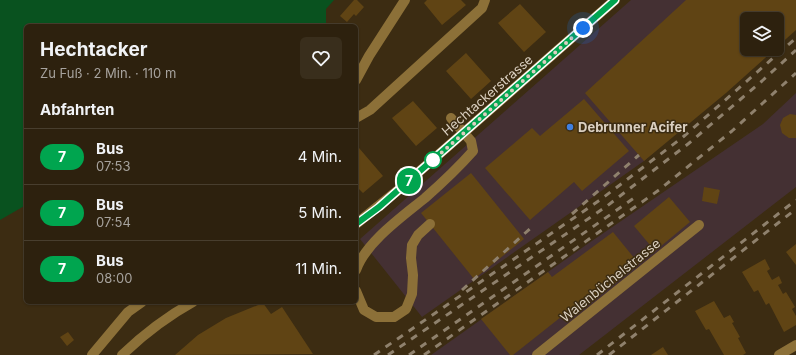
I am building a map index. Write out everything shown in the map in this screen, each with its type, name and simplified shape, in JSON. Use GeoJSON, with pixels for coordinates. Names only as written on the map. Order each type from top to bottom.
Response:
{"type":"FeatureCollection","features":[{"type":"Feature","properties":{"kind":"street"},"geometry":{"type":"LineString","coordinates":[[358,76],[369,56],[405,0]]}},
{"type":"Feature","properties":{"kind":"street"},"geometry":{"type":"LineString","coordinates":[[358,117],[370,110],[482,8],[485,0]]}},
{"type":"Feature","properties":{"kind":"street","name":"Hechtackerstrasse"},"geometry":{"type":"LineString","coordinates":[[358,223],[379,207],[615,0]]}},
{"type":"Feature","properties":{"kind":"street"},"geometry":{"type":"LineString","coordinates":[[358,264],[383,234],[455,171],[473,151],[471,141],[450,118]]}},
{"type":"Feature","properties":{"kind":"street"},"geometry":{"type":"LineString","coordinates":[[358,296],[364,310],[376,317],[394,317],[406,309],[412,294],[412,245],[418,235],[430,224]]}},
{"type":"Feature","properties":{"kind":"street","name":"Walenbüchelstrasse"},"geometry":{"type":"LineString","coordinates":[[537,355],[699,226]]}},
{"type":"Feature","properties":{"kind":"street"},"geometry":{"type":"LineString","coordinates":[[92,355],[128,312],[139,304]]}},
{"type":"Feature","properties":{"kind":"street"},"geometry":{"type":"LineString","coordinates":[[122,355],[151,329],[173,313],[189,304]]}},
{"type":"Feature","properties":{"kind":"street"},"geometry":{"type":"LineString","coordinates":[[779,355],[796,345]]}},
{"type":"Feature","properties":{"kind":"shaded area"},"geometry":{"type":"Polygon","coordinates":[[[631,0],[796,0],[784,12],[740,12],[740,56],[759,56],[644,161],[422,317],[360,239],[631,0]]]}},
{"type":"Feature","properties":{"kind":"shaded area"},"geometry":{"type":"Polygon","coordinates":[[[796,93],[796,187],[579,355],[431,355],[586,245],[763,124],[796,93]]]}},
{"type":"Feature","properties":{"kind":"green space"},"geometry":{"type":"Polygon","coordinates":[[[0,0],[334,0],[326,9],[326,24],[24,24],[24,206],[0,220],[0,0]]]}},
{"type":"Feature","properties":{"kind":"building"},"geometry":{"type":"Polygon","coordinates":[[[354,0],[357,0],[364,7],[356,16],[354,14],[347,22],[340,16],[354,0]]]}},
{"type":"Feature","properties":{"kind":"building"},"geometry":{"type":"Polygon","coordinates":[[[427,0],[461,0],[466,5],[442,25],[424,3],[427,0]]]}},
{"type":"Feature","properties":{"kind":"building"},"geometry":{"type":"Polygon","coordinates":[[[686,0],[796,0],[796,30],[784,41],[784,12],[740,12],[740,56],[767,56],[726,93],[644,161],[585,93],[686,0]]]}},
{"type":"Feature","properties":{"kind":"building"},"geometry":{"type":"Polygon","coordinates":[[[520,4],[546,32],[524,52],[498,23],[520,4]]]}},
{"type":"Feature","properties":{"kind":"building"},"geometry":{"type":"Polygon","coordinates":[[[466,53],[491,81],[471,99],[446,71],[466,53]]]}},
{"type":"Feature","properties":{"kind":"building"},"geometry":{"type":"Polygon","coordinates":[[[584,99],[629,151],[582,191],[574,182],[530,220],[485,168],[532,128],[540,136],[584,99]]]}},
{"type":"Feature","properties":{"kind":"building"},"geometry":{"type":"Polygon","coordinates":[[[413,101],[437,128],[416,146],[392,118],[413,101]]]}},
{"type":"Feature","properties":{"kind":"building"},"geometry":{"type":"Polygon","coordinates":[[[790,114],[796,115],[796,138],[789,138],[782,133],[780,125],[783,118],[790,114]]]}},
{"type":"Feature","properties":{"kind":"building"},"geometry":{"type":"Polygon","coordinates":[[[358,149],[383,176],[363,193],[358,188],[358,149]]]}},
{"type":"Feature","properties":{"kind":"building"},"geometry":{"type":"Polygon","coordinates":[[[471,173],[524,239],[474,279],[421,213],[471,173]]]}},
{"type":"Feature","properties":{"kind":"building"},"geometry":{"type":"Polygon","coordinates":[[[704,187],[720,190],[717,204],[702,201],[704,187]]]}},
{"type":"Feature","properties":{"kind":"building"},"geometry":{"type":"Polygon","coordinates":[[[669,197],[690,222],[655,251],[634,226],[669,197]]]}},
{"type":"Feature","properties":{"kind":"building"},"geometry":{"type":"Polygon","coordinates":[[[613,232],[639,264],[594,300],[590,294],[513,355],[510,355],[481,319],[548,272],[552,277],[613,232]]]}},
{"type":"Feature","properties":{"kind":"building"},"geometry":{"type":"Polygon","coordinates":[[[796,244],[796,265],[786,252],[796,244]]]}},
{"type":"Feature","properties":{"kind":"building"},"geometry":{"type":"Polygon","coordinates":[[[765,259],[770,269],[767,271],[772,280],[779,276],[782,283],[778,285],[783,294],[786,292],[795,307],[792,309],[796,316],[796,325],[784,332],[769,303],[766,305],[758,290],[754,292],[742,272],[765,259]]]}},
{"type":"Feature","properties":{"kind":"building"},"geometry":{"type":"Polygon","coordinates":[[[714,301],[724,318],[730,315],[734,322],[732,323],[740,337],[738,338],[746,353],[743,355],[724,355],[709,329],[706,330],[695,311],[714,301]]]}},
{"type":"Feature","properties":{"kind":"building"},"geometry":{"type":"Polygon","coordinates":[[[261,304],[264,304],[271,314],[282,307],[313,354],[175,355],[198,335],[226,318],[261,304]]]}},
{"type":"Feature","properties":{"kind":"building"},"geometry":{"type":"Polygon","coordinates":[[[68,332],[74,340],[67,346],[60,337],[68,332]]]}},
{"type":"Feature","properties":{"kind":"building"},"geometry":{"type":"Polygon","coordinates":[[[663,347],[668,355],[651,355],[663,347]]]}},
{"type":"Feature","properties":{"kind":"railway"},"geometry":{"type":"LineString","coordinates":[[374,355],[600,200],[683,137],[796,38]]}},
{"type":"Feature","properties":{"kind":"railway"},"geometry":{"type":"LineString","coordinates":[[388,355],[607,206],[688,144],[796,50]]}},
{"type":"Feature","properties":{"kind":"railway"},"geometry":{"type":"LineString","coordinates":[[424,355],[659,190],[732,131],[796,73]]}},
{"type":"Feature","properties":{"kind":"railway"},"geometry":{"type":"LineString","coordinates":[[572,214],[639,155]]}},
{"type":"Feature","properties":{"kind":"railway"},"geometry":{"type":"LineString","coordinates":[[409,355],[637,196]]}},
{"type":"Feature","properties":{"kind":"railway"},"geometry":{"type":"LineString","coordinates":[[597,355],[796,200]]}},
{"type":"Feature","properties":{"kind":"railway"},"geometry":{"type":"LineString","coordinates":[[609,355],[796,209]]}},
{"type":"Feature","properties":{"kind":"railway"},"geometry":{"type":"LineString","coordinates":[[462,290],[533,226]]}},
{"type":"Feature","properties":{"kind":"bus line","name":"7"},"geometry":{"type":"LineString","coordinates":[[358,223],[379,207],[615,0]]}},
{"type":"Feature","properties":{"kind":"place","name":"Debrunner Acifer"},"geometry":{"type":"Point","coordinates":[570,127]}},
{"type":"Feature","properties":{"kind":"route"},"geometry":{"type":"LineString","coordinates":[[433,160],[432,161],[583,28]]}}]}
